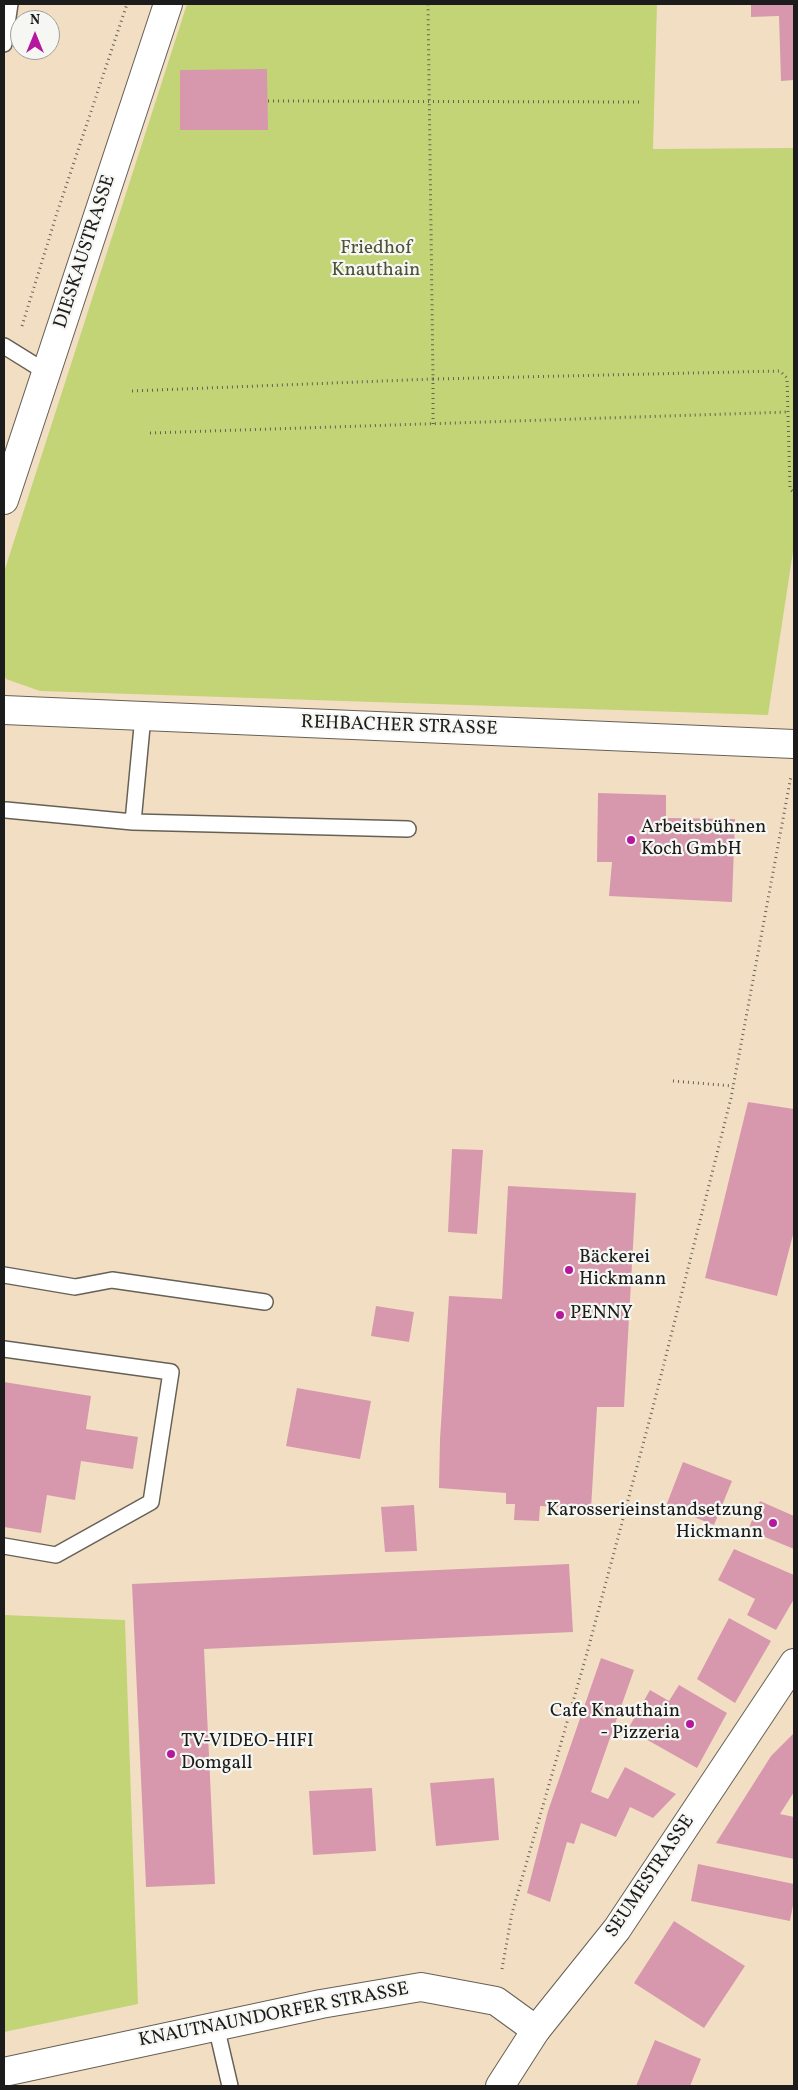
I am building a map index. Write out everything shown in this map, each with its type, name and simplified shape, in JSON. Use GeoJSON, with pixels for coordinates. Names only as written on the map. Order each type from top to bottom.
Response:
{"type":"FeatureCollection","features":[{"type":"Feature","properties":{"kind":"street","name":"DIESKAUSTRASSE"},"geometry":{"type":"LineString","coordinates":[[4,500],[168,4]]}},
{"type":"Feature","properties":{"kind":"street","name":"REHBACHER STRASSE"},"geometry":{"type":"LineString","coordinates":[[4,710],[794,744]]}},
{"type":"Feature","properties":{"kind":"street","name":"SEUMESTRASSE"},"geometry":{"type":"LineString","coordinates":[[500,2086],[536,2030],[618,1929],[794,1663]]}},
{"type":"Feature","properties":{"kind":"street","name":"KNAUTNAUNDORFER STRASSE"},"geometry":{"type":"LineString","coordinates":[[4,2072],[321,2004],[421,1987],[496,2001],[536,2030]]}},
{"type":"Feature","properties":{"kind":"lane"},"geometry":{"type":"LineString","coordinates":[[4,44],[10,4]]}},
{"type":"Feature","properties":{"kind":"lane"},"geometry":{"type":"LineString","coordinates":[[9,348],[46,372]]}},
{"type":"Feature","properties":{"kind":"lane"},"geometry":{"type":"LineString","coordinates":[[133,822],[143,716]]}},
{"type":"Feature","properties":{"kind":"lane"},"geometry":{"type":"LineString","coordinates":[[6,810],[133,822],[408,830]]}},
{"type":"Feature","properties":{"kind":"lane"},"geometry":{"type":"LineString","coordinates":[[4,1275],[75,1287],[112,1280],[265,1302]]}},
{"type":"Feature","properties":{"kind":"lane"},"geometry":{"type":"LineString","coordinates":[[4,1349],[171,1372],[151,1502],[56,1555],[4,1546]]}},
{"type":"Feature","properties":{"kind":"lane"},"geometry":{"type":"LineString","coordinates":[[216,2026],[230,2086]]}},
{"type":"Feature","properties":{"kind":"path"},"geometry":{"type":"LineString","coordinates":[[9,348],[127,4]]}},
{"type":"Feature","properties":{"kind":"path"},"geometry":{"type":"LineString","coordinates":[[428,4],[433,424]]}},
{"type":"Feature","properties":{"kind":"path"},"geometry":{"type":"LineString","coordinates":[[268,101],[640,102]]}},
{"type":"Feature","properties":{"kind":"path"},"geometry":{"type":"LineString","coordinates":[[132,391],[433,379],[780,371],[787,378],[790,489],[794,493]]}},
{"type":"Feature","properties":{"kind":"path"},"geometry":{"type":"LineString","coordinates":[[150,433],[788,412]]}},
{"type":"Feature","properties":{"kind":"path"},"geometry":{"type":"LineString","coordinates":[[496,2001],[512,1913],[587,1653],[651,1417],[733,1086],[788,791]]}},
{"type":"Feature","properties":{"kind":"path"},"geometry":{"type":"LineString","coordinates":[[673,1081],[733,1086]]}},
{"type":"Feature","properties":{"kind":"green space","name":"Friedhof Knauthain"},"geometry":{"type":"Polygon","coordinates":[[[187,4],[657,4],[653,149],[794,148],[794,545],[768,715],[40,691],[6,679],[4,674],[4,572],[187,4]]]}},
{"type":"Feature","properties":{"kind":"green space"},"geometry":{"type":"Polygon","coordinates":[[[4,1615],[125,1620],[138,2004],[4,2032],[4,1615]]]}},
{"type":"Feature","properties":{"kind":"building"},"geometry":{"type":"Polygon","coordinates":[[[751,4],[794,4],[794,80],[781,81],[779,16],[751,17],[751,4]]]}},
{"type":"Feature","properties":{"kind":"building"},"geometry":{"type":"Polygon","coordinates":[[[267,69],[268,130],[180,130],[180,70],[267,69]]]}},
{"type":"Feature","properties":{"kind":"building"},"geometry":{"type":"Polygon","coordinates":[[[598,793],[666,795],[666,818],[735,819],[732,902],[609,896],[612,862],[597,862],[598,793]]]}},
{"type":"Feature","properties":{"kind":"building"},"geometry":{"type":"Polygon","coordinates":[[[748,1102],[794,1109],[794,1231],[777,1296],[705,1278],[748,1102]]]}},
{"type":"Feature","properties":{"kind":"building"},"geometry":{"type":"Polygon","coordinates":[[[452,1149],[483,1150],[477,1234],[448,1232],[452,1149]]]}},
{"type":"Feature","properties":{"kind":"building"},"geometry":{"type":"Polygon","coordinates":[[[508,1186],[636,1193],[624,1407],[597,1407],[591,1509],[540,1506],[539,1521],[514,1520],[515,1504],[506,1504],[506,1493],[439,1488],[440,1439],[449,1296],[502,1299],[508,1186]]]}},
{"type":"Feature","properties":{"kind":"building"},"geometry":{"type":"Polygon","coordinates":[[[376,1306],[414,1312],[409,1342],[371,1336],[376,1306]]]}},
{"type":"Feature","properties":{"kind":"building"},"geometry":{"type":"Polygon","coordinates":[[[4,1382],[91,1396],[86,1429],[138,1437],[133,1469],[81,1461],[75,1500],[47,1495],[41,1533],[4,1527],[4,1382]]]}},
{"type":"Feature","properties":{"kind":"building"},"geometry":{"type":"Polygon","coordinates":[[[297,1388],[371,1401],[360,1459],[286,1446],[297,1388]]]}},
{"type":"Feature","properties":{"kind":"building"},"geometry":{"type":"Polygon","coordinates":[[[683,1462],[732,1481],[714,1525],[666,1506],[683,1462]]]}},
{"type":"Feature","properties":{"kind":"building","name":"Karosserieinstandsetzung Hickmann"},"geometry":{"type":"Polygon","coordinates":[[[760,1501],[794,1516],[794,1549],[748,1530],[760,1501]]]}},
{"type":"Feature","properties":{"kind":"building"},"geometry":{"type":"Polygon","coordinates":[[[414,1505],[417,1551],[385,1552],[381,1507],[414,1505]]]}},
{"type":"Feature","properties":{"kind":"building"},"geometry":{"type":"Polygon","coordinates":[[[734,1549],[794,1575],[794,1599],[776,1630],[747,1615],[755,1599],[718,1580],[734,1549]]]}},
{"type":"Feature","properties":{"kind":"building"},"geometry":{"type":"Polygon","coordinates":[[[569,1564],[573,1632],[204,1649],[215,1884],[146,1887],[132,1584],[569,1564]]]}},
{"type":"Feature","properties":{"kind":"building"},"geometry":{"type":"Polygon","coordinates":[[[729,1618],[771,1641],[735,1703],[697,1679],[729,1618]]]}},
{"type":"Feature","properties":{"kind":"building"},"geometry":{"type":"Polygon","coordinates":[[[601,1658],[634,1670],[591,1792],[608,1799],[625,1767],[676,1794],[653,1818],[630,1807],[616,1837],[581,1823],[574,1844],[567,1842],[550,1902],[527,1893],[548,1811],[601,1658]]]}},
{"type":"Feature","properties":{"kind":"building"},"geometry":{"type":"Polygon","coordinates":[[[679,1685],[727,1713],[697,1768],[628,1729],[650,1690],[669,1701],[679,1685]]]}},
{"type":"Feature","properties":{"kind":"building"},"geometry":{"type":"Polygon","coordinates":[[[794,1733],[794,1792],[780,1814],[794,1817],[794,1859],[716,1843],[771,1756],[794,1733]]]}},
{"type":"Feature","properties":{"kind":"building"},"geometry":{"type":"Polygon","coordinates":[[[494,1778],[499,1840],[436,1846],[430,1783],[494,1778]]]}},
{"type":"Feature","properties":{"kind":"building"},"geometry":{"type":"Polygon","coordinates":[[[372,1788],[376,1851],[313,1855],[309,1791],[372,1788]]]}},
{"type":"Feature","properties":{"kind":"building"},"geometry":{"type":"Polygon","coordinates":[[[698,1864],[794,1884],[794,1900],[790,1921],[691,1901],[698,1864]]]}},
{"type":"Feature","properties":{"kind":"building"},"geometry":{"type":"Polygon","coordinates":[[[674,1921],[745,1966],[704,2028],[634,1983],[674,1921]]]}},
{"type":"Feature","properties":{"kind":"building"},"geometry":{"type":"Polygon","coordinates":[[[655,2040],[701,2059],[690,2086],[636,2086],[655,2040]]]}},
{"type":"Feature","properties":{"kind":"place","name":"Arbeitsbühnen Koch GmbH"},"geometry":{"type":"Point","coordinates":[631,840]}},
{"type":"Feature","properties":{"kind":"place","name":"Bäckerei Hickmann"},"geometry":{"type":"Point","coordinates":[569,1270]}},
{"type":"Feature","properties":{"kind":"place","name":"PENNY"},"geometry":{"type":"Point","coordinates":[560,1315]}},
{"type":"Feature","properties":{"kind":"place","name":"Karosserieinstandsetzung Hickmann"},"geometry":{"type":"Point","coordinates":[773,1523]}},
{"type":"Feature","properties":{"kind":"place","name":"Cafe Knauthain - Pizzeria"},"geometry":{"type":"Point","coordinates":[690,1724]}},
{"type":"Feature","properties":{"kind":"place","name":"TV-VIDEO-HIFI Domgall"},"geometry":{"type":"Point","coordinates":[171,1754]}}]}
